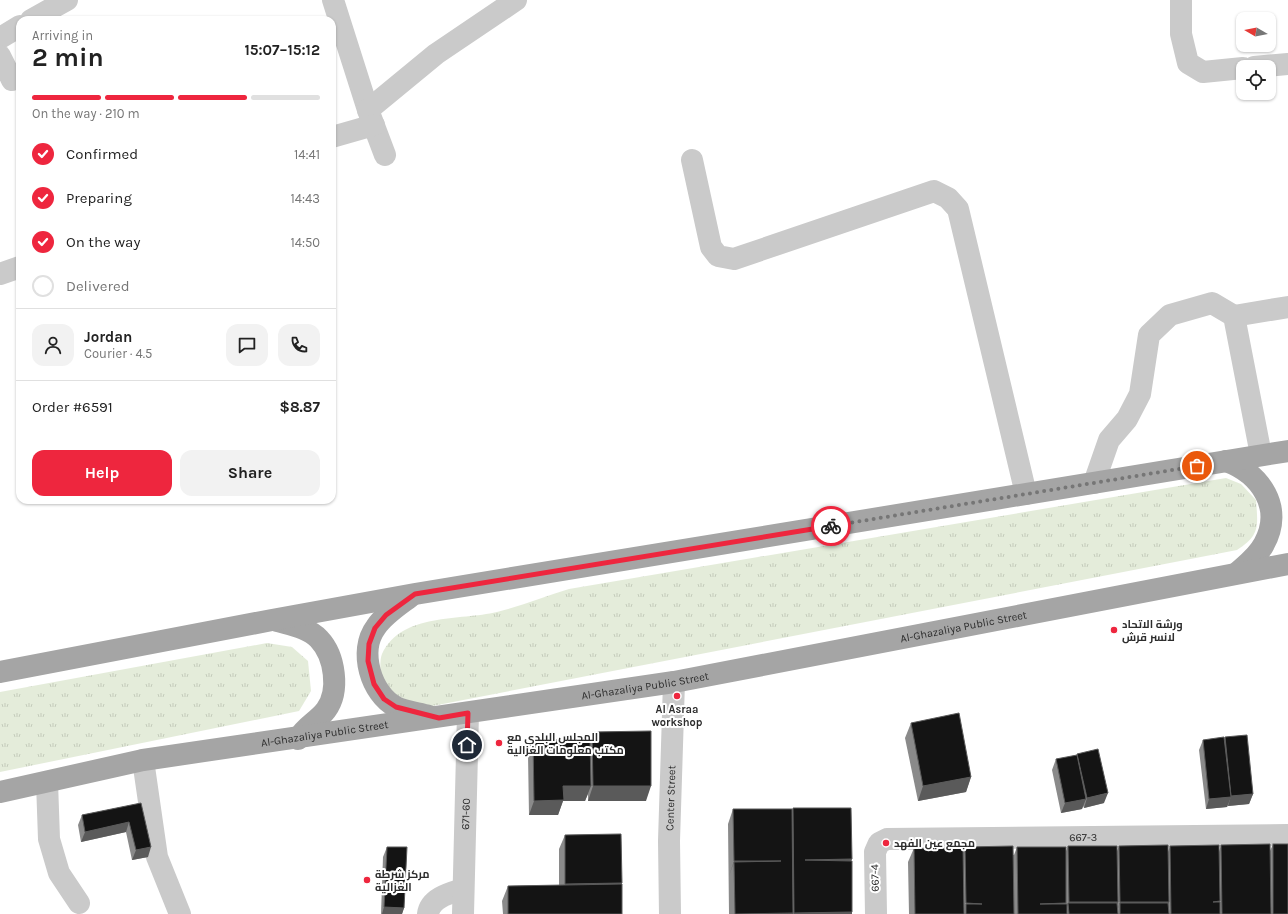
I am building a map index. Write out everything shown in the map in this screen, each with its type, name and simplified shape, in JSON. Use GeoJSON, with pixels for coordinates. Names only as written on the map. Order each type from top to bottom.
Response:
{"type":"FeatureCollection","features":[{"type":"Feature","properties":{"kind":"main road"},"geometry":{"type":"LineString","coordinates":[[0,672],[415,594],[1288,451]]}},
{"type":"Feature","properties":{"kind":"main road"},"geometry":{"type":"LineString","coordinates":[[1226,461],[1240,466],[1253,475],[1262,486],[1269,500],[1271,515],[1270,530],[1265,544],[1256,556],[1237,573]]}},
{"type":"Feature","properties":{"kind":"main road","name":"Al-Ghazaliya Public Street"},"geometry":{"type":"LineString","coordinates":[[0,792],[143,760],[439,718],[674,682],[1288,564]]}},
{"type":"Feature","properties":{"kind":"main road"},"geometry":{"type":"LineString","coordinates":[[415,594],[386,615],[375,628],[369,644],[368,661],[374,684],[384,699],[396,707],[439,718]]}},
{"type":"Feature","properties":{"kind":"main road"},"geometry":{"type":"LineString","coordinates":[[272,620],[307,630],[319,638],[329,654],[334,676],[333,694],[326,710],[315,722],[304,729],[298,738]]}},
{"type":"Feature","properties":{"kind":"street"},"geometry":{"type":"LineString","coordinates":[[38,16],[67,0]]}},
{"type":"Feature","properties":{"kind":"street"},"geometry":{"type":"LineString","coordinates":[[333,0],[371,118],[386,155]]}},
{"type":"Feature","properties":{"kind":"street"},"geometry":{"type":"LineString","coordinates":[[336,135],[371,118],[436,54],[516,0]]}},
{"type":"Feature","properties":{"kind":"street"},"geometry":{"type":"LineString","coordinates":[[1181,0],[1181,34],[1188,63],[1203,72],[1236,69]]}},
{"type":"Feature","properties":{"kind":"street"},"geometry":{"type":"LineString","coordinates":[[0,38],[16,28]]}},
{"type":"Feature","properties":{"kind":"street"},"geometry":{"type":"LineString","coordinates":[[0,56],[12,80]]}},
{"type":"Feature","properties":{"kind":"street"},"geometry":{"type":"LineString","coordinates":[[1276,65],[1288,64]]}},
{"type":"Feature","properties":{"kind":"street"},"geometry":{"type":"LineString","coordinates":[[692,160],[711,248],[718,256],[734,259],[934,191],[948,198],[958,209],[1026,494]]}},
{"type":"Feature","properties":{"kind":"street"},"geometry":{"type":"LineString","coordinates":[[0,274],[16,268]]}},
{"type":"Feature","properties":{"kind":"street"},"geometry":{"type":"LineString","coordinates":[[1094,483],[1109,440],[1127,419],[1140,394],[1149,335],[1170,315],[1212,303],[1234,316],[1288,307]]}},
{"type":"Feature","properties":{"kind":"street"},"geometry":{"type":"LineString","coordinates":[[1234,316],[1261,455]]}},
{"type":"Feature","properties":{"kind":"street","name":"Center Street"},"geometry":{"type":"LineString","coordinates":[[670,914],[669,841],[674,682]]}},
{"type":"Feature","properties":{"kind":"street","name":"671-60"},"geometry":{"type":"LineString","coordinates":[[462,914],[468,713]]}},
{"type":"Feature","properties":{"kind":"street"},"geometry":{"type":"LineString","coordinates":[[143,760],[157,857],[180,914]]}},
{"type":"Feature","properties":{"kind":"street"},"geometry":{"type":"LineString","coordinates":[[47,782],[49,839],[59,873],[79,903]]}},
{"type":"Feature","properties":{"kind":"street","name":"667-3"},"geometry":{"type":"LineString","coordinates":[[879,843],[887,839],[1288,835]]}},
{"type":"Feature","properties":{"kind":"street","name":"667-4"},"geometry":{"type":"LineString","coordinates":[[876,914],[875,852],[879,843]]}},
{"type":"Feature","properties":{"kind":"street"},"geometry":{"type":"LineString","coordinates":[[428,914],[428,910],[435,901],[444,895],[463,889]]}},
{"type":"Feature","properties":{"kind":"green space"},"geometry":{"type":"Polygon","coordinates":[[[1226,478],[1241,484],[1256,500],[1256,530],[1250,540],[1237,550],[422,708],[381,687],[381,657],[391,641],[403,631],[417,625],[433,621],[497,612],[569,589],[1226,478]]]}},
{"type":"Feature","properties":{"kind":"green space"},"geometry":{"type":"Polygon","coordinates":[[[267,643],[292,647],[308,661],[311,691],[299,711],[0,772],[0,692],[267,643]]]}},
{"type":"Feature","properties":{"kind":"building"},"geometry":{"type":"Polygon","coordinates":[[[959,713],[971,777],[923,786],[911,723],[959,713]]]}},
{"type":"Feature","properties":{"kind":"building"},"geometry":{"type":"Polygon","coordinates":[[[651,731],[651,786],[593,786],[592,732],[651,731]]]}},
{"type":"Feature","properties":{"kind":"building"},"geometry":{"type":"Polygon","coordinates":[[[1247,735],[1253,794],[1231,796],[1225,737],[1247,735]]]}},
{"type":"Feature","properties":{"kind":"building"},"geometry":{"type":"Polygon","coordinates":[[[1224,737],[1231,797],[1209,799],[1203,740],[1224,737]]]}},
{"type":"Feature","properties":{"kind":"building"},"geometry":{"type":"Polygon","coordinates":[[[590,739],[591,786],[563,786],[564,800],[534,801],[533,740],[590,739]]]}},
{"type":"Feature","properties":{"kind":"building"},"geometry":{"type":"Polygon","coordinates":[[[1098,749],[1108,793],[1087,798],[1077,754],[1098,749]]]}},
{"type":"Feature","properties":{"kind":"building"},"geometry":{"type":"Polygon","coordinates":[[[1077,755],[1086,799],[1065,803],[1056,759],[1077,755]]]}},
{"type":"Feature","properties":{"kind":"building"},"geometry":{"type":"Polygon","coordinates":[[[141,803],[151,847],[136,850],[129,822],[85,832],[82,815],[141,803]]]}},
{"type":"Feature","properties":{"kind":"building"},"geometry":{"type":"Polygon","coordinates":[[[793,808],[851,808],[852,859],[805,860],[852,861],[852,912],[794,913],[793,808]]]}},
{"type":"Feature","properties":{"kind":"building"},"geometry":{"type":"Polygon","coordinates":[[[733,809],[792,809],[793,913],[735,914],[734,862],[781,861],[734,861],[733,809]]]}},
{"type":"Feature","properties":{"kind":"building"},"geometry":{"type":"Polygon","coordinates":[[[621,834],[622,883],[565,884],[565,835],[621,834]]]}},
{"type":"Feature","properties":{"kind":"building"},"geometry":{"type":"Polygon","coordinates":[[[1270,844],[1271,914],[1222,914],[1221,845],[1270,844]]]}},
{"type":"Feature","properties":{"kind":"building"},"geometry":{"type":"Polygon","coordinates":[[[1273,844],[1288,844],[1288,914],[1273,914],[1273,844]]]}},
{"type":"Feature","properties":{"kind":"building"},"geometry":{"type":"Polygon","coordinates":[[[1168,845],[1169,902],[1120,902],[1119,846],[1168,845]]]}},
{"type":"Feature","properties":{"kind":"building"},"geometry":{"type":"Polygon","coordinates":[[[1219,845],[1220,901],[1213,902],[1220,902],[1220,914],[1171,914],[1170,846],[1219,845]]]}},
{"type":"Feature","properties":{"kind":"building"},"geometry":{"type":"Polygon","coordinates":[[[1013,846],[1014,914],[966,914],[966,904],[982,904],[966,903],[965,847],[1013,846]]]}},
{"type":"Feature","properties":{"kind":"building"},"geometry":{"type":"Polygon","coordinates":[[[1068,846],[1117,846],[1118,902],[1069,902],[1068,846]]]}},
{"type":"Feature","properties":{"kind":"building"},"geometry":{"type":"Polygon","coordinates":[[[387,847],[407,847],[404,908],[384,907],[387,847]]]}},
{"type":"Feature","properties":{"kind":"building"},"geometry":{"type":"Polygon","coordinates":[[[963,847],[964,914],[915,914],[914,848],[963,847]]]}},
{"type":"Feature","properties":{"kind":"building"},"geometry":{"type":"Polygon","coordinates":[[[1017,847],[1066,847],[1066,903],[1040,904],[1067,904],[1067,914],[1018,914],[1017,847]]]}},
{"type":"Feature","properties":{"kind":"building"},"geometry":{"type":"Polygon","coordinates":[[[622,884],[622,914],[508,914],[508,886],[622,884]]]}},
{"type":"Feature","properties":{"kind":"building"},"geometry":{"type":"Polygon","coordinates":[[[1068,903],[1117,903],[1118,914],[1069,914],[1068,903]]]}},
{"type":"Feature","properties":{"kind":"building"},"geometry":{"type":"Polygon","coordinates":[[[1120,903],[1168,903],[1169,914],[1120,914],[1120,903]]]}},
{"type":"Feature","properties":{"kind":"way so far"},"geometry":{"type":"LineString","coordinates":[[831,526],[1197,466]]}},
{"type":"Feature","properties":{"kind":"place","name":"ورشة الاتحاد لانسر قرش"},"geometry":{"type":"Point","coordinates":[1114,630]}},
{"type":"Feature","properties":{"kind":"place","name":"Al Asraa workshop"},"geometry":{"type":"Point","coordinates":[677,696]}},
{"type":"Feature","properties":{"kind":"place","name":"المجلس البلدي مع مكتب معلومات الغزالية"},"geometry":{"type":"Point","coordinates":[499,743]}},
{"type":"Feature","properties":{"kind":"place","name":"مجمع عين الفهد"},"geometry":{"type":"Point","coordinates":[886,843]}},
{"type":"Feature","properties":{"kind":"place","name":"مركز شرطة الغزالية"},"geometry":{"type":"Point","coordinates":[367,880]}},
{"type":"Feature","properties":{"kind":"route"},"geometry":{"type":"LineString","coordinates":[[467,745],[468,713],[439,718],[396,707],[384,699],[374,684],[368,661],[369,644],[375,628],[386,615],[415,594],[831,526]]}}]}
